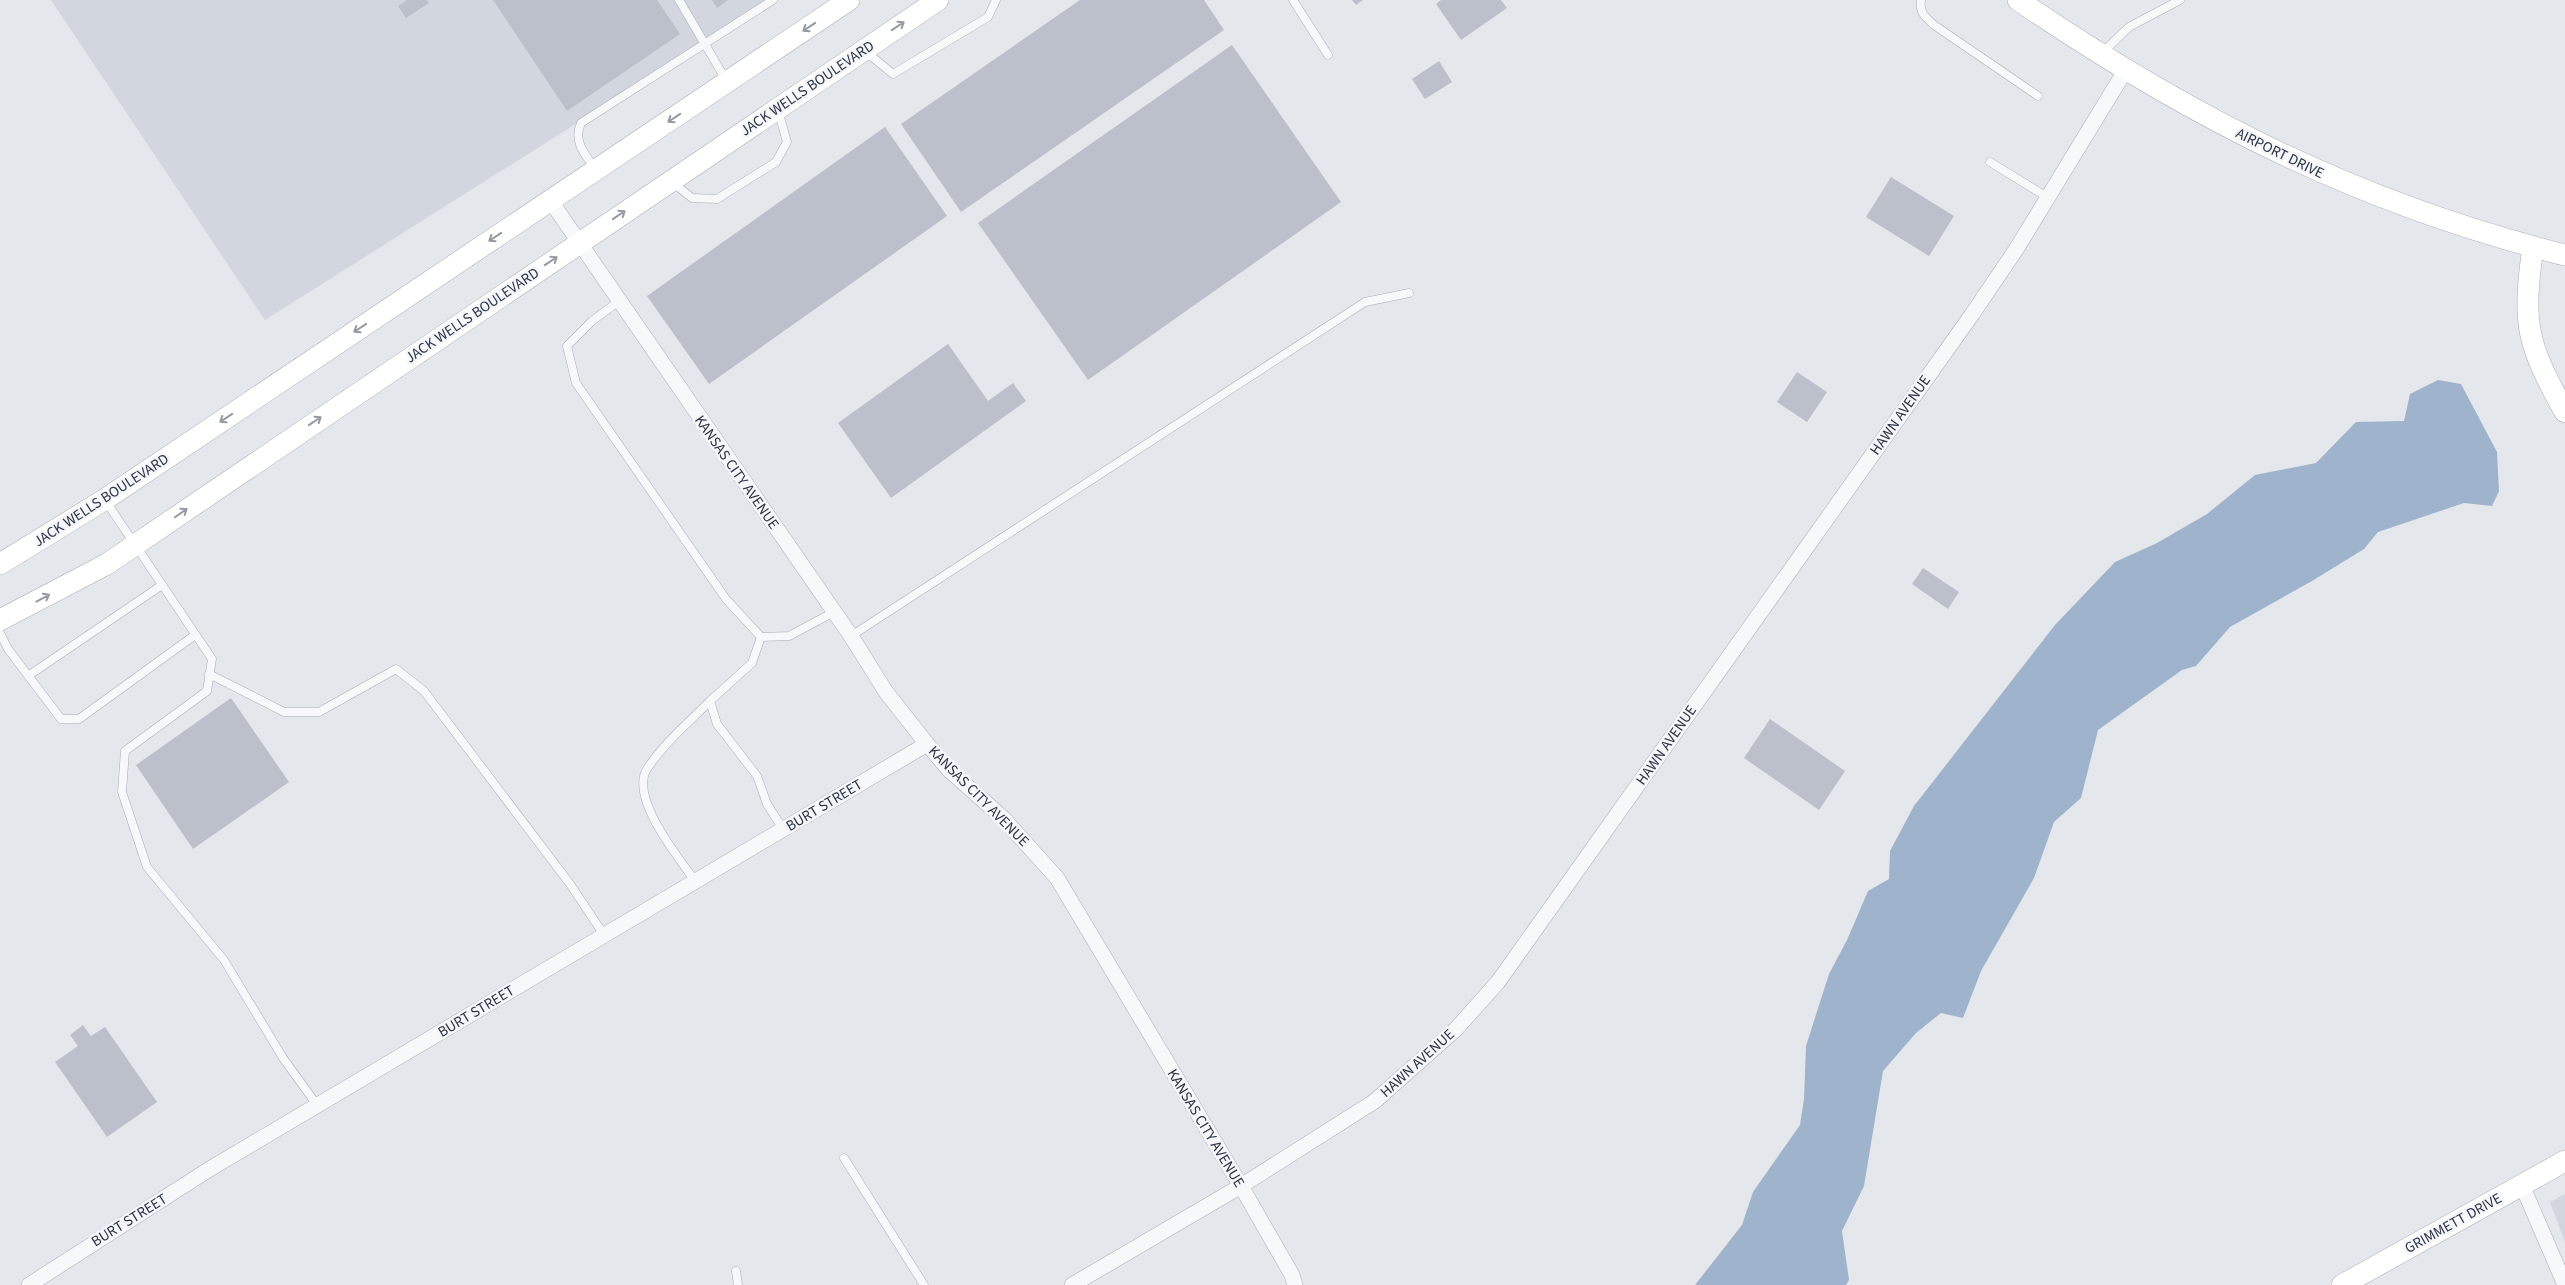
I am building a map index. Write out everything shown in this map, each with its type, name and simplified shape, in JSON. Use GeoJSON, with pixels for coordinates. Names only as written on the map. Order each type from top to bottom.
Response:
{"type":"FeatureCollection","features":[{"type":"Feature","properties":{"kind":"street","name":"JACK WELLS BOULEVARD"},"geometry":{"type":"LineString","coordinates":[[0,564],[104,500],[849,0]]}},
{"type":"Feature","properties":{"kind":"street","name":"JACK WELLS BOULEVARD"},"geometry":{"type":"LineString","coordinates":[[0,620],[107,564],[938,0]]}},
{"type":"Feature","properties":{"kind":"street","name":"AIRPORT DRIVE"},"geometry":{"type":"LineString","coordinates":[[2018,0],[2099,55],[2125,70],[2202,114],[2319,172],[2444,221],[2565,255]]}},
{"type":"Feature","properties":{"kind":"street","name":"HAWN AVENUE"},"geometry":{"type":"LineString","coordinates":[[1072,1285],[1241,1186],[1375,1102],[1456,1029],[1498,982],[1963,327],[2048,197],[2125,70]]}},
{"type":"Feature","properties":{"kind":"street","name":"KANSAS CITY AVENUE"},"geometry":{"type":"LineString","coordinates":[[550,200],[851,636],[886,692],[949,770],[1002,818],[1057,878],[1241,1186],[1292,1275],[1295,1285]]}},
{"type":"Feature","properties":{"kind":"street"},"geometry":{"type":"LineString","coordinates":[[2533,247],[2527,298],[2529,332],[2540,365],[2565,412]]}},
{"type":"Feature","properties":{"kind":"street","name":"BURT STREET"},"geometry":{"type":"LineString","coordinates":[[29,1285],[208,1170],[927,744]]}},
{"type":"Feature","properties":{"kind":"street","name":"GRIMMETT DRIVE"},"geometry":{"type":"LineString","coordinates":[[2342,1285],[2565,1161]]}},
{"type":"Feature","properties":{"kind":"street"},"geometry":{"type":"LineString","coordinates":[[2522,1185],[2565,1285]]}},
{"type":"Feature","properties":{"kind":"lane"},"geometry":{"type":"LineString","coordinates":[[679,0],[727,82]]}},
{"type":"Feature","properties":{"kind":"lane"},"geometry":{"type":"LineString","coordinates":[[596,170],[579,146],[577,132],[581,122],[773,0]]}},
{"type":"Feature","properties":{"kind":"lane"},"geometry":{"type":"LineString","coordinates":[[864,50],[893,74],[988,17],[996,0]]}},
{"type":"Feature","properties":{"kind":"lane"},"geometry":{"type":"LineString","coordinates":[[1293,0],[1328,55]]}},
{"type":"Feature","properties":{"kind":"lane"},"geometry":{"type":"LineString","coordinates":[[1922,0],[1920,7],[1924,16],[1934,25],[2038,96]]}},
{"type":"Feature","properties":{"kind":"lane"},"geometry":{"type":"LineString","coordinates":[[2099,55],[2129,27],[2180,0]]}},
{"type":"Feature","properties":{"kind":"lane"},"geometry":{"type":"LineString","coordinates":[[670,181],[692,198],[717,199],[776,162],[786,142],[777,108]]}},
{"type":"Feature","properties":{"kind":"lane"},"geometry":{"type":"LineString","coordinates":[[1990,162],[2048,197]]}},
{"type":"Feature","properties":{"kind":"lane"},"geometry":{"type":"LineString","coordinates":[[851,636],[1366,302],[1410,293]]}},
{"type":"Feature","properties":{"kind":"lane"},"geometry":{"type":"LineString","coordinates":[[619,301],[592,320],[567,346],[576,383],[726,599],[761,637],[788,636],[834,612]]}},
{"type":"Feature","properties":{"kind":"lane"},"geometry":{"type":"LineString","coordinates":[[104,500],[212,659],[207,691],[125,751],[122,792],[147,867],[224,960],[284,1058],[317,1105]]}},
{"type":"Feature","properties":{"kind":"lane"},"geometry":{"type":"LineString","coordinates":[[28,676],[162,586]]}},
{"type":"Feature","properties":{"kind":"lane"},"geometry":{"type":"LineString","coordinates":[[0,633],[8,649],[61,719],[79,719],[195,635]]}},
{"type":"Feature","properties":{"kind":"lane"},"geometry":{"type":"LineString","coordinates":[[695,881],[647,808],[644,787],[646,770],[710,701],[752,663],[761,637]]}},
{"type":"Feature","properties":{"kind":"lane"},"geometry":{"type":"LineString","coordinates":[[209,674],[284,712],[319,712],[396,669],[424,690],[570,884],[604,935]]}},
{"type":"Feature","properties":{"kind":"lane"},"geometry":{"type":"LineString","coordinates":[[710,701],[717,724],[757,776],[766,804],[783,829]]}},
{"type":"Feature","properties":{"kind":"lane"},"geometry":{"type":"LineString","coordinates":[[844,1158],[924,1285]]}},
{"type":"Feature","properties":{"kind":"lane"},"geometry":{"type":"LineString","coordinates":[[736,1271],[738,1285]]}},
{"type":"Feature","properties":{"kind":"shaded area"},"geometry":{"type":"Polygon","coordinates":[[[51,0],[772,0],[265,320],[51,0]]]}},
{"type":"Feature","properties":{"kind":"shaded area"},"geometry":{"type":"Polygon","coordinates":[[[2565,1194],[2565,1242],[2550,1202],[2565,1194]]]}},
{"type":"Feature","properties":{"kind":"water"},"geometry":{"type":"Polygon","coordinates":[[[2438,380],[2461,384],[2497,452],[2499,491],[2492,506],[2464,503],[2378,532],[2364,549],[2230,627],[2196,666],[2182,670],[2098,730],[2081,798],[2054,822],[2034,878],[1981,971],[1963,1018],[1941,1013],[1916,1033],[1883,1071],[1864,1186],[1842,1231],[1849,1280],[1846,1285],[1695,1285],[1742,1225],[1753,1192],[1800,1125],[1804,1099],[1806,1046],[1829,974],[1847,940],[1868,891],[1889,879],[1890,851],[1914,806],[2055,625],[2115,562],[2157,543],[2207,514],[2255,475],[2316,463],[2356,422],[2404,421],[2410,394],[2438,380]]]}},
{"type":"Feature","properties":{"kind":"building"},"geometry":{"type":"Polygon","coordinates":[[[407,0],[427,0],[429,3],[406,18],[398,6],[407,0]]]}},
{"type":"Feature","properties":{"kind":"building"},"geometry":{"type":"Polygon","coordinates":[[[493,0],[657,0],[680,34],[567,111],[493,0]]]}},
{"type":"Feature","properties":{"kind":"building"},"geometry":{"type":"Polygon","coordinates":[[[712,0],[728,0],[717,8],[712,0]]]}},
{"type":"Feature","properties":{"kind":"building"},"geometry":{"type":"Polygon","coordinates":[[[1080,0],[1204,0],[1224,30],[961,212],[901,124],[1080,0]]]}},
{"type":"Feature","properties":{"kind":"building"},"geometry":{"type":"Polygon","coordinates":[[[1352,0],[1363,0],[1356,5],[1352,0]]]}},
{"type":"Feature","properties":{"kind":"building"},"geometry":{"type":"Polygon","coordinates":[[[1441,0],[1501,0],[1507,8],[1461,40],[1436,4],[1441,0]]]}},
{"type":"Feature","properties":{"kind":"building"},"geometry":{"type":"Polygon","coordinates":[[[1232,45],[1341,202],[1088,380],[978,223],[1232,45]]]}},
{"type":"Feature","properties":{"kind":"building"},"geometry":{"type":"Polygon","coordinates":[[[1439,61],[1452,82],[1425,99],[1412,79],[1439,61]]]}},
{"type":"Feature","properties":{"kind":"building"},"geometry":{"type":"Polygon","coordinates":[[[885,127],[947,216],[709,384],[647,296],[885,127]]]}},
{"type":"Feature","properties":{"kind":"building"},"geometry":{"type":"Polygon","coordinates":[[[1891,177],[1954,216],[1929,256],[1866,217],[1891,177]]]}},
{"type":"Feature","properties":{"kind":"building"},"geometry":{"type":"Polygon","coordinates":[[[948,344],[988,401],[1013,383],[1026,401],[891,498],[838,423],[948,344]]]}},
{"type":"Feature","properties":{"kind":"building"},"geometry":{"type":"Polygon","coordinates":[[[1797,372],[1827,392],[1807,422],[1777,402],[1797,372]]]}},
{"type":"Feature","properties":{"kind":"building"},"geometry":{"type":"Polygon","coordinates":[[[1923,568],[1959,592],[1948,609],[1912,584],[1923,568]]]}},
{"type":"Feature","properties":{"kind":"building"},"geometry":{"type":"Polygon","coordinates":[[[231,698],[289,782],[193,849],[136,765],[231,698]]]}},
{"type":"Feature","properties":{"kind":"building"},"geometry":{"type":"Polygon","coordinates":[[[1770,719],[1845,771],[1819,810],[1744,758],[1770,719]]]}},
{"type":"Feature","properties":{"kind":"building"},"geometry":{"type":"Polygon","coordinates":[[[83,1025],[91,1036],[105,1027],[157,1102],[107,1137],[55,1062],[78,1046],[70,1035],[83,1025]]]}}]}
